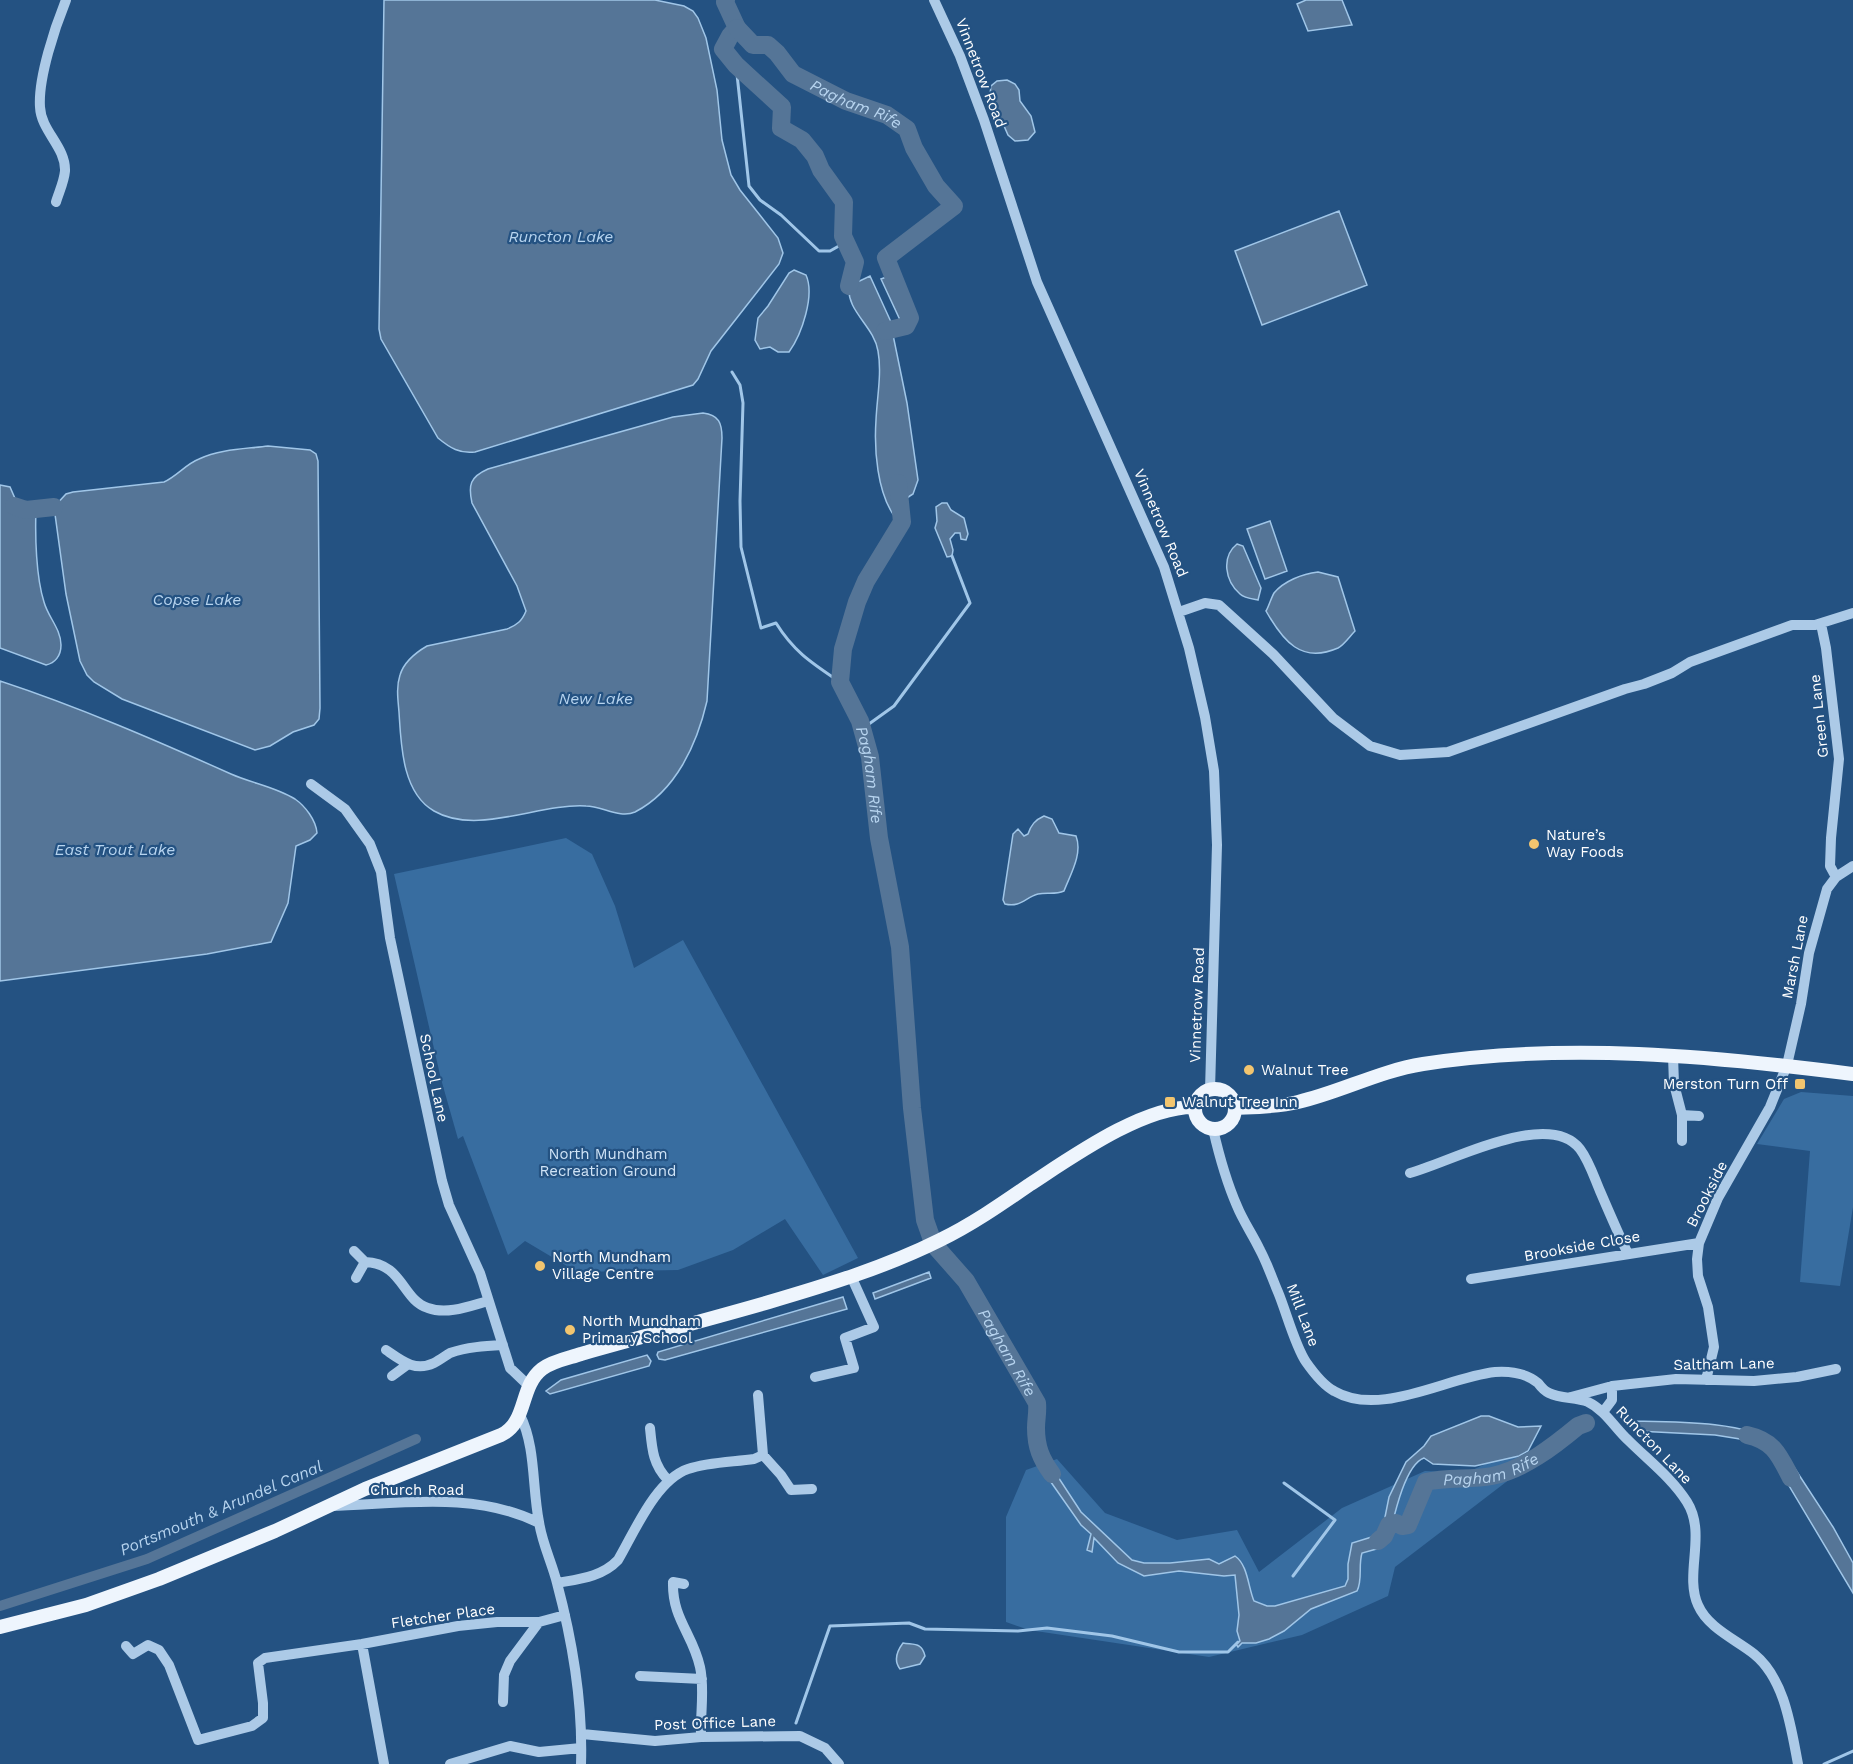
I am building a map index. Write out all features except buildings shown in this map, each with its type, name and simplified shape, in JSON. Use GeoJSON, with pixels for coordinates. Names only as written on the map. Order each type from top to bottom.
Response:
{"type":"FeatureCollection","features":[{"type":"Feature","properties":{"kind":"main road"},"geometry":{"type":"LineString","coordinates":[[1234,1108],[1274,1107],[1298,1102],[1376,1075],[1424,1064],[1562,1053],[1673,1056],[1787,1065],[1853,1074]]}},
{"type":"Feature","properties":{"kind":"main road"},"geometry":{"type":"LineString","coordinates":[[1210,1090],[1225,1092],[1230,1096],[1234,1115],[1226,1125],[1214,1129],[1202,1124],[1195,1114],[1195,1107],[1200,1095],[1210,1090]]}},
{"type":"Feature","properties":{"kind":"main road"},"geometry":{"type":"LineString","coordinates":[[0,1627],[86,1605],[159,1579],[365,1489],[501,1435],[512,1428],[520,1414],[529,1386],[536,1375],[548,1365],[737,1311],[851,1276],[903,1257],[958,1231],[1065,1162],[1128,1126],[1170,1110],[1195,1107]]}},
{"type":"Feature","properties":{"kind":"street"},"geometry":{"type":"LineString","coordinates":[[56,202],[65,168],[57,146],[45,127],[40,106],[54,32],[66,0]]}},
{"type":"Feature","properties":{"kind":"street","name":"Vinnetrow Road"},"geometry":{"type":"LineString","coordinates":[[934,0],[960,56],[984,120],[1037,282],[1164,567],[1179,612],[1205,717],[1214,771],[1217,845],[1210,1090]]}},
{"type":"Feature","properties":{"kind":"street"},"geometry":{"type":"LineString","coordinates":[[1179,612],[1205,603],[1219,605],[1273,654],[1333,718],[1370,746],[1400,755],[1448,752],[1644,684],[1740,642],[1792,625],[1821,624],[1853,613]]}},
{"type":"Feature","properties":{"kind":"street","name":"Green Lane"},"geometry":{"type":"LineString","coordinates":[[1821,624],[1839,759],[1830,866],[1836,877]]}},
{"type":"Feature","properties":{"kind":"street","name":"School Lane"},"geometry":{"type":"LineString","coordinates":[[311,784],[345,809],[370,843],[381,872],[390,938],[442,1181],[449,1205],[480,1274],[510,1368],[529,1386]]}},
{"type":"Feature","properties":{"kind":"street","name":"Marsh Lane"},"geometry":{"type":"LineString","coordinates":[[1787,1065],[1802,1004],[1809,953],[1827,889],[1836,877],[1853,866]]}},
{"type":"Feature","properties":{"kind":"street"},"geometry":{"type":"LineString","coordinates":[[1673,1056],[1674,1084],[1682,1115],[1682,1141]]}},
{"type":"Feature","properties":{"kind":"street","name":"Brookside"},"geometry":{"type":"LineString","coordinates":[[1706,1380],[1714,1347],[1708,1307],[1698,1276],[1699,1243],[1718,1198],[1770,1107],[1787,1065]]}},
{"type":"Feature","properties":{"kind":"street"},"geometry":{"type":"LineString","coordinates":[[1682,1115],[1699,1116]]}},
{"type":"Feature","properties":{"kind":"street","name":"Mill Lane"},"geometry":{"type":"LineString","coordinates":[[1214,1129],[1228,1184],[1237,1208],[1262,1252],[1305,1360],[1334,1391],[1365,1400],[1388,1399],[1482,1374],[1507,1371],[1520,1373],[1536,1382],[1548,1393],[1587,1402]]}},
{"type":"Feature","properties":{"kind":"street"},"geometry":{"type":"LineString","coordinates":[[1410,1173],[1428,1174],[1454,1157],[1509,1139],[1530,1135],[1553,1135],[1567,1139],[1578,1147],[1588,1163],[1628,1254]]}},
{"type":"Feature","properties":{"kind":"street","name":"Brookside Close"},"geometry":{"type":"LineString","coordinates":[[1471,1279],[1699,1243]]}},
{"type":"Feature","properties":{"kind":"street"},"geometry":{"type":"LineString","coordinates":[[354,1251],[365,1262],[392,1271],[426,1308],[452,1309],[488,1301]]}},
{"type":"Feature","properties":{"kind":"street"},"geometry":{"type":"LineString","coordinates":[[356,1278],[365,1262]]}},
{"type":"Feature","properties":{"kind":"street"},"geometry":{"type":"LineString","coordinates":[[815,1377],[854,1368],[845,1338],[874,1327],[851,1276]]}},
{"type":"Feature","properties":{"kind":"street"},"geometry":{"type":"LineString","coordinates":[[386,1350],[407,1365],[419,1367],[428,1366],[450,1354],[474,1347],[502,1345]]}},
{"type":"Feature","properties":{"kind":"street"},"geometry":{"type":"LineString","coordinates":[[392,1376],[407,1365]]}},
{"type":"Feature","properties":{"kind":"street","name":"Saltham Lane"},"geometry":{"type":"LineString","coordinates":[[1568,1398],[1612,1386],[1676,1379],[1754,1381],[1797,1377],[1836,1369]]}},
{"type":"Feature","properties":{"kind":"street"},"geometry":{"type":"LineString","coordinates":[[1603,1412],[1612,1400],[1612,1386]]}},
{"type":"Feature","properties":{"kind":"street"},"geometry":{"type":"LineString","coordinates":[[758,1395],[764,1455],[790,1490],[812,1489]]}},
{"type":"Feature","properties":{"kind":"street","name":"Runcton Lane"},"geometry":{"type":"LineString","coordinates":[[1587,1402],[1603,1412],[1674,1485],[1688,1504],[1694,1517],[1696,1551],[1694,1585],[1697,1604],[1706,1619],[1756,1656],[1776,1683],[1788,1713],[1798,1764]]}},
{"type":"Feature","properties":{"kind":"street"},"geometry":{"type":"LineString","coordinates":[[520,1414],[528,1430],[539,1523],[571,1641],[581,1703],[581,1764]]}},
{"type":"Feature","properties":{"kind":"street"},"geometry":{"type":"LineString","coordinates":[[650,1428],[653,1456],[661,1473],[668,1480]]}},
{"type":"Feature","properties":{"kind":"street"},"geometry":{"type":"LineString","coordinates":[[557,1583],[592,1576],[611,1568],[656,1495],[677,1473],[691,1468],[754,1459],[764,1455]]}},
{"type":"Feature","properties":{"kind":"street","name":"Church Road"},"geometry":{"type":"LineString","coordinates":[[328,1507],[444,1502],[507,1510],[539,1523]]}},
{"type":"Feature","properties":{"kind":"street"},"geometry":{"type":"LineString","coordinates":[[684,1584],[673,1582],[673,1599],[685,1631],[695,1649],[702,1679],[701,1737]]}},
{"type":"Feature","properties":{"kind":"street","name":"Fletcher Place"},"geometry":{"type":"LineString","coordinates":[[126,1646],[133,1654],[148,1645],[159,1650],[169,1665],[198,1740],[252,1726],[263,1718],[258,1664],[265,1658],[362,1644],[458,1626],[497,1622],[539,1622],[565,1615]]}},
{"type":"Feature","properties":{"kind":"street"},"geometry":{"type":"LineString","coordinates":[[504,1702],[504,1675],[510,1661],[539,1622]]}},
{"type":"Feature","properties":{"kind":"street"},"geometry":{"type":"LineString","coordinates":[[362,1644],[384,1764]]}},
{"type":"Feature","properties":{"kind":"street"},"geometry":{"type":"LineString","coordinates":[[640,1676],[702,1679]]}},
{"type":"Feature","properties":{"kind":"street","name":"Post Office Lane"},"geometry":{"type":"LineString","coordinates":[[582,1734],[655,1741],[701,1737],[800,1736],[825,1748],[839,1764]]}},
{"type":"Feature","properties":{"kind":"street"},"geometry":{"type":"LineString","coordinates":[[450,1764],[510,1746],[539,1752],[582,1748]]}},
{"type":"Feature","properties":{"kind":"green space","name":"North Mundham Recreation Ground"},"geometry":{"type":"Polygon","coordinates":[[[566,838],[592,854],[615,906],[634,968],[683,940],[858,1258],[823,1275],[785,1219],[733,1250],[678,1270],[577,1272],[525,1241],[508,1255],[463,1136],[458,1139],[441,1079],[394,874],[566,838]]]}},
{"type":"Feature","properties":{"kind":"green space"},"geometry":{"type":"Polygon","coordinates":[[[1801,1092],[1853,1096],[1853,1207],[1840,1286],[1800,1282],[1810,1151],[1757,1144],[1784,1099],[1801,1092]]]}},
{"type":"Feature","properties":{"kind":"green space"},"geometry":{"type":"Polygon","coordinates":[[[1518,1449],[1531,1463],[1395,1567],[1388,1596],[1302,1635],[1209,1657],[1029,1630],[1006,1622],[1006,1517],[1026,1470],[1057,1459],[1105,1513],[1177,1540],[1237,1530],[1259,1572],[1342,1508],[1425,1471],[1466,1473],[1518,1449]]]}},
{"type":"Feature","properties":{"kind":"water","name":"Runcton Lake"},"geometry":{"type":"Polygon","coordinates":[[[384,0],[655,0],[684,6],[693,11],[706,38],[717,90],[722,140],[731,175],[778,238],[783,253],[779,264],[711,351],[693,385],[475,452],[455,449],[438,438],[381,339],[379,329],[384,0]]]}},
{"type":"Feature","properties":{"kind":"water"},"geometry":{"type":"Polygon","coordinates":[[[1306,0],[1342,0],[1352,25],[1308,31],[1297,4],[1306,0]]]}},
{"type":"Feature","properties":{"kind":"water"},"geometry":{"type":"Polygon","coordinates":[[[1007,80],[1015,84],[1019,90],[1020,101],[1031,116],[1035,132],[1028,140],[1015,141],[1008,135],[990,94],[991,86],[997,81],[1007,80]]]}},
{"type":"Feature","properties":{"kind":"water"},"geometry":{"type":"Polygon","coordinates":[[[1339,211],[1367,285],[1262,325],[1235,251],[1339,211]]]}},
{"type":"Feature","properties":{"kind":"water"},"geometry":{"type":"Polygon","coordinates":[[[794,270],[806,275],[809,293],[806,314],[798,335],[789,352],[778,352],[770,347],[760,349],[755,340],[758,318],[789,273],[794,270]]]}},
{"type":"Feature","properties":{"kind":"water"},"geometry":{"type":"Polygon","coordinates":[[[892,275],[910,318],[906,326],[892,330],[907,403],[918,480],[913,494],[902,505],[901,515],[895,517],[884,496],[876,457],[878,351],[849,295],[849,286],[870,276],[891,322],[900,320],[881,279],[892,275]]]}},
{"type":"Feature","properties":{"kind":"water","name":"New Lake"},"geometry":{"type":"Polygon","coordinates":[[[703,413],[719,421],[722,438],[707,701],[697,734],[683,765],[662,792],[649,803],[629,814],[586,806],[568,806],[489,820],[469,820],[451,818],[434,811],[423,803],[415,792],[405,767],[398,694],[402,670],[410,658],[427,646],[507,629],[519,622],[526,611],[517,586],[472,503],[470,491],[474,479],[488,469],[673,417],[703,413]]]}},
{"type":"Feature","properties":{"kind":"water","name":"Copse Lake"},"geometry":{"type":"Polygon","coordinates":[[[268,446],[310,450],[316,454],[318,461],[320,708],[319,719],[314,725],[293,732],[270,746],[255,750],[122,699],[94,682],[87,675],[80,661],[66,594],[54,507],[66,494],[73,492],[164,482],[194,461],[207,456],[224,451],[268,446]]]}},
{"type":"Feature","properties":{"kind":"water"},"geometry":{"type":"Polygon","coordinates":[[[0,485],[10,487],[17,503],[33,505],[36,509],[39,581],[44,602],[59,634],[61,645],[57,658],[46,665],[0,648],[0,485]]]}},
{"type":"Feature","properties":{"kind":"water"},"geometry":{"type":"Polygon","coordinates":[[[947,503],[951,510],[964,518],[968,534],[966,540],[961,539],[960,533],[955,533],[950,539],[952,556],[947,557],[935,528],[936,507],[947,503]]]}},
{"type":"Feature","properties":{"kind":"water"},"geometry":{"type":"Polygon","coordinates":[[[1270,521],[1287,571],[1265,579],[1247,529],[1270,521]]]}},
{"type":"Feature","properties":{"kind":"water"},"geometry":{"type":"Polygon","coordinates":[[[1237,544],[1243,546],[1261,588],[1258,600],[1240,594],[1228,576],[1227,562],[1232,549],[1237,544]]]}},
{"type":"Feature","properties":{"kind":"water"},"geometry":{"type":"Polygon","coordinates":[[[1318,572],[1338,577],[1355,631],[1338,648],[1314,653],[1294,647],[1286,640],[1266,611],[1274,593],[1283,585],[1300,576],[1318,572]]]}},
{"type":"Feature","properties":{"kind":"water","name":"East Trout Lake"},"geometry":{"type":"Polygon","coordinates":[[[0,681],[88,713],[239,777],[280,791],[303,805],[312,818],[317,833],[310,840],[296,846],[288,903],[271,942],[207,954],[0,981],[0,681]]]}},
{"type":"Feature","properties":{"kind":"water"},"geometry":{"type":"Polygon","coordinates":[[[1044,816],[1052,819],[1059,833],[1076,836],[1078,843],[1077,857],[1064,891],[1034,895],[1015,905],[1005,904],[1003,900],[1013,834],[1018,829],[1024,836],[1028,834],[1034,823],[1044,816]]]}},
{"type":"Feature","properties":{"kind":"water"},"geometry":{"type":"Polygon","coordinates":[[[929,1272],[931,1278],[875,1299],[873,1293],[929,1272]]]}},
{"type":"Feature","properties":{"kind":"water"},"geometry":{"type":"Polygon","coordinates":[[[843,1297],[847,1309],[665,1360],[659,1359],[657,1355],[658,1352],[843,1297]]]}},
{"type":"Feature","properties":{"kind":"water"},"geometry":{"type":"Polygon","coordinates":[[[647,1355],[651,1361],[649,1366],[550,1394],[546,1391],[561,1380],[647,1355]]]}},
{"type":"Feature","properties":{"kind":"water"},"geometry":{"type":"Polygon","coordinates":[[[1481,1416],[1489,1416],[1518,1427],[1541,1426],[1528,1451],[1519,1456],[1475,1466],[1433,1464],[1424,1458],[1417,1463],[1400,1495],[1388,1542],[1380,1548],[1362,1553],[1360,1582],[1357,1591],[1311,1609],[1284,1631],[1269,1639],[1256,1643],[1242,1643],[1238,1647],[1236,1644],[1240,1641],[1237,1631],[1239,1615],[1235,1575],[1179,1571],[1144,1576],[1118,1563],[1094,1538],[1092,1552],[1087,1550],[1091,1534],[1081,1525],[1034,1458],[1043,1454],[1081,1512],[1132,1560],[1144,1563],[1170,1563],[1209,1559],[1219,1564],[1235,1556],[1243,1565],[1254,1601],[1267,1606],[1275,1606],[1345,1586],[1348,1579],[1352,1543],[1378,1535],[1383,1527],[1389,1497],[1406,1462],[1424,1446],[1431,1436],[1481,1416]]]}},
{"type":"Feature","properties":{"kind":"water"},"geometry":{"type":"Polygon","coordinates":[[[1628,1421],[1683,1422],[1725,1426],[1762,1435],[1775,1443],[1759,1446],[1740,1439],[1715,1435],[1637,1431],[1628,1421]]]}},
{"type":"Feature","properties":{"kind":"water"},"geometry":{"type":"Polygon","coordinates":[[[1786,1455],[1833,1527],[1853,1563],[1853,1593],[1773,1459],[1786,1455]]]}},
{"type":"Feature","properties":{"kind":"water"},"geometry":{"type":"Polygon","coordinates":[[[903,1643],[922,1648],[925,1656],[920,1664],[900,1669],[897,1656],[903,1643]]]}},
{"type":"Feature","properties":{"kind":"waterway","name":"Pagham Rife"},"geometry":{"type":"LineString","coordinates":[[726,0],[737,28],[723,49],[736,65],[782,107],[781,128],[802,140],[844,202],[843,236],[855,262],[849,286]]}},
{"type":"Feature","properties":{"kind":"waterway","name":"Pagham Rife"},"geometry":{"type":"LineString","coordinates":[[737,28],[753,45],[768,45],[793,74],[846,101],[887,115],[907,129],[914,148],[936,186],[954,206],[886,258],[910,318],[906,326],[885,331]]}},
{"type":"Feature","properties":{"kind":"waterway"},"geometry":{"type":"LineString","coordinates":[[736,65],[749,186],[760,200],[781,215],[819,251],[830,251],[846,242]]}},
{"type":"Feature","properties":{"kind":"waterway"},"geometry":{"type":"LineString","coordinates":[[732,372],[740,385],[743,403],[741,547],[761,628],[776,623],[812,663],[840,682]]}},
{"type":"Feature","properties":{"kind":"waterway","name":"Pagham Rife"},"geometry":{"type":"LineString","coordinates":[[898,483],[902,522],[866,581],[857,602],[843,649],[840,682],[860,721],[870,757],[879,838],[900,947],[912,1108],[925,1220],[931,1237]]}},
{"type":"Feature","properties":{"kind":"waterway"},"geometry":{"type":"LineString","coordinates":[[14,506],[26,510],[54,507]]}},
{"type":"Feature","properties":{"kind":"waterway"},"geometry":{"type":"LineString","coordinates":[[862,729],[894,706],[970,603],[952,556]]}},
{"type":"Feature","properties":{"kind":"waterway","name":"Pagham Rife"},"geometry":{"type":"LineString","coordinates":[[936,1247],[966,1281],[1037,1403],[1038,1447],[1052,1474]]}},
{"type":"Feature","properties":{"kind":"waterway","name":"Pagham Rife"},"geometry":{"type":"LineString","coordinates":[[1378,1541],[1384,1536],[1389,1525],[1396,1523],[1402,1526],[1408,1525],[1426,1482],[1504,1473],[1527,1463],[1578,1426],[1586,1423]]}},
{"type":"Feature","properties":{"kind":"waterway","name":"Pagham Rife"},"geometry":{"type":"LineString","coordinates":[[1747,1435],[1770,1445],[1791,1478]]}},
{"type":"Feature","properties":{"kind":"waterway","name":"Portsmouth & Arundel Canal"},"geometry":{"type":"LineString","coordinates":[[0,1606],[147,1559],[416,1439]]}},
{"type":"Feature","properties":{"kind":"waterway"},"geometry":{"type":"LineString","coordinates":[[1284,1483],[1335,1520],[1293,1576]]}},
{"type":"Feature","properties":{"kind":"waterway"},"geometry":{"type":"LineString","coordinates":[[796,1723],[830,1626],[909,1623],[925,1629],[1018,1631],[1047,1628],[1112,1636],[1179,1652],[1228,1652],[1238,1642]]}},
{"type":"Feature","properties":{"kind":"waterway"},"geometry":{"type":"LineString","coordinates":[[1824,1764],[1853,1751]]}},
{"type":"Feature","properties":{"kind":"place","name":"Nature’s Way Foods"},"geometry":{"type":"Point","coordinates":[1534,844]}},
{"type":"Feature","properties":{"kind":"place","name":"Walnut Tree"},"geometry":{"type":"Point","coordinates":[1249,1070]}},
{"type":"Feature","properties":{"kind":"place","name":"Merston Turn Off"},"geometry":{"type":"Point","coordinates":[1800,1084]}},
{"type":"Feature","properties":{"kind":"place","name":"Walnut Tree Inn"},"geometry":{"type":"Point","coordinates":[1170,1102]}},
{"type":"Feature","properties":{"kind":"place","name":"North Mundham Village Centre"},"geometry":{"type":"Point","coordinates":[540,1266]}},
{"type":"Feature","properties":{"kind":"place","name":"North Mundham Primary School"},"geometry":{"type":"Point","coordinates":[570,1330]}}]}
